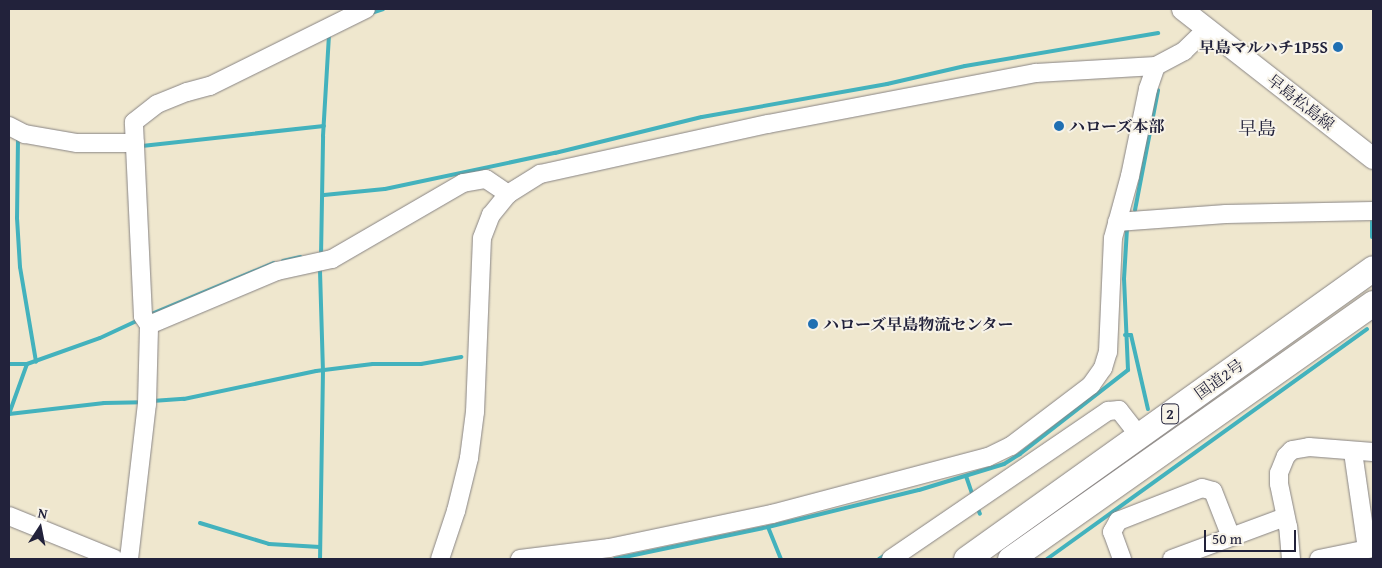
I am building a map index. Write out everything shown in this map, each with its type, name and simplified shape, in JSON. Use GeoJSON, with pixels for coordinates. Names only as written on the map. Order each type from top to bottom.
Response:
{"type":"FeatureCollection","features":[{"type":"Feature","properties":{"kind":"highway","name":"国道2号"},"geometry":{"type":"LineString","coordinates":[[966,559],[1373,268]]}},
{"type":"Feature","properties":{"kind":"highway","name":"国道2号"},"geometry":{"type":"LineString","coordinates":[[1010,559],[1373,303]]}},
{"type":"Feature","properties":{"kind":"highway"},"geometry":{"type":"LineString","coordinates":[[951,559],[1012,519],[1080,479]]}},
{"type":"Feature","properties":{"kind":"main road","name":"早島松島線"},"geometry":{"type":"LineString","coordinates":[[1182,9],[1373,158]]}},
{"type":"Feature","properties":{"kind":"street"},"geometry":{"type":"LineString","coordinates":[[128,559],[147,404],[146,321],[134,122],[157,104],[186,92],[210,86],[366,9]]}},
{"type":"Feature","properties":{"kind":"street"},"geometry":{"type":"LineString","coordinates":[[440,559],[456,511],[470,458],[475,412],[482,238],[491,215],[508,194],[540,174],[768,124],[1036,73],[1156,66],[1184,51],[1208,28]]}},
{"type":"Feature","properties":{"kind":"street"},"geometry":{"type":"LineString","coordinates":[[520,559],[608,548],[772,514],[988,457],[1011,446],[1091,385],[1103,368],[1108,352],[1113,238],[1130,176],[1148,89],[1156,66]]}},
{"type":"Feature","properties":{"kind":"street"},"geometry":{"type":"LineString","coordinates":[[9,126],[26,134],[77,143],[135,143]]}},
{"type":"Feature","properties":{"kind":"street"},"geometry":{"type":"LineString","coordinates":[[146,321],[277,271],[332,259],[463,183],[486,179],[508,194]]}},
{"type":"Feature","properties":{"kind":"street"},"geometry":{"type":"LineString","coordinates":[[1117,222],[1226,214],[1372,210]]}},
{"type":"Feature","properties":{"kind":"street"},"geometry":{"type":"LineString","coordinates":[[891,559],[1108,411],[1119,410],[1139,436]]}},
{"type":"Feature","properties":{"kind":"street"},"geometry":{"type":"LineString","coordinates":[[1291,559],[1286,516],[1281,501],[1279,473],[1286,456],[1292,450],[1309,447],[1353,452],[1373,452]]}},
{"type":"Feature","properties":{"kind":"street"},"geometry":{"type":"LineString","coordinates":[[1319,559],[1370,549],[1353,452]]}},
{"type":"Feature","properties":{"kind":"street"},"geometry":{"type":"LineString","coordinates":[[1122,559],[1112,532],[1118,521],[1202,488],[1213,491],[1231,537]]}},
{"type":"Feature","properties":{"kind":"street"},"geometry":{"type":"LineString","coordinates":[[9,516],[115,559]]}},
{"type":"Feature","properties":{"kind":"street"},"geometry":{"type":"LineString","coordinates":[[1172,559],[1286,516]]}},
{"type":"Feature","properties":{"kind":"waterway"},"geometry":{"type":"LineString","coordinates":[[371,13],[383,9]]}},
{"type":"Feature","properties":{"kind":"waterway"},"geometry":{"type":"LineString","coordinates":[[324,195],[385,189],[555,153],[702,117],[887,84],[965,66],[1158,33]]}},
{"type":"Feature","properties":{"kind":"waterway"},"geometry":{"type":"LineString","coordinates":[[321,256],[323,136],[329,34]]}},
{"type":"Feature","properties":{"kind":"waterway"},"geometry":{"type":"LineString","coordinates":[[1135,210],[1158,90]]}},
{"type":"Feature","properties":{"kind":"waterway"},"geometry":{"type":"LineString","coordinates":[[142,146],[324,126]]}},
{"type":"Feature","properties":{"kind":"waterway"},"geometry":{"type":"LineString","coordinates":[[18,138],[17,218],[20,267],[36,362]]}},
{"type":"Feature","properties":{"kind":"waterway"},"geometry":{"type":"LineString","coordinates":[[1372,216],[1372,237]]}},
{"type":"Feature","properties":{"kind":"waterway"},"geometry":{"type":"LineString","coordinates":[[615,559],[768,527],[919,490],[1004,464],[1020,454],[1128,370],[1124,279],[1127,228]]}},
{"type":"Feature","properties":{"kind":"waterway"},"geometry":{"type":"LineString","coordinates":[[283,261],[301,257]]}},
{"type":"Feature","properties":{"kind":"waterway"},"geometry":{"type":"LineString","coordinates":[[149,315],[274,263]]}},
{"type":"Feature","properties":{"kind":"waterway"},"geometry":{"type":"LineString","coordinates":[[320,271],[323,370],[320,559]]}},
{"type":"Feature","properties":{"kind":"waterway"},"geometry":{"type":"LineString","coordinates":[[9,414],[27,364],[100,338],[141,319]]}},
{"type":"Feature","properties":{"kind":"waterway"},"geometry":{"type":"LineString","coordinates":[[1047,559],[1367,329]]}},
{"type":"Feature","properties":{"kind":"waterway"},"geometry":{"type":"LineString","coordinates":[[1125,335],[1131,335],[1148,409]]}},
{"type":"Feature","properties":{"kind":"waterway"},"geometry":{"type":"LineString","coordinates":[[152,401],[184,399],[316,371],[373,364],[421,364],[461,357]]}},
{"type":"Feature","properties":{"kind":"waterway"},"geometry":{"type":"LineString","coordinates":[[9,364],[27,364]]}},
{"type":"Feature","properties":{"kind":"waterway"},"geometry":{"type":"LineString","coordinates":[[9,414],[104,403],[143,402]]}},
{"type":"Feature","properties":{"kind":"waterway"},"geometry":{"type":"LineString","coordinates":[[966,476],[973,496]]}},
{"type":"Feature","properties":{"kind":"waterway"},"geometry":{"type":"LineString","coordinates":[[978,509],[980,514]]}},
{"type":"Feature","properties":{"kind":"waterway"},"geometry":{"type":"LineString","coordinates":[[200,523],[269,544],[320,547]]}},
{"type":"Feature","properties":{"kind":"waterway"},"geometry":{"type":"LineString","coordinates":[[768,527],[781,559]]}},
{"type":"Feature","properties":{"kind":"waterway"},"geometry":{"type":"LineString","coordinates":[[879,559],[887,554]]}},
{"type":"Feature","properties":{"kind":"place","name":"早島マルハチ1P5S"},"geometry":{"type":"Point","coordinates":[1338,47]}},
{"type":"Feature","properties":{"kind":"place","name":"ハローズ本部"},"geometry":{"type":"Point","coordinates":[1059,126]}},
{"type":"Feature","properties":{"kind":"place","name":"ハローズ早島物流センター"},"geometry":{"type":"Point","coordinates":[813,324]}},
{"type":"Feature","properties":{"kind":"district","name":"早島"},"geometry":{"type":"Point","coordinates":[1257,129]}}]}
